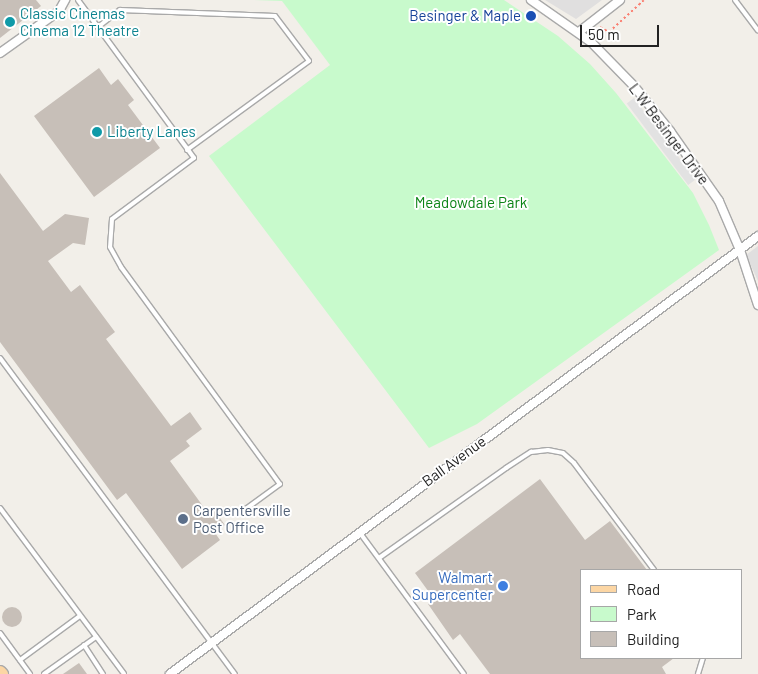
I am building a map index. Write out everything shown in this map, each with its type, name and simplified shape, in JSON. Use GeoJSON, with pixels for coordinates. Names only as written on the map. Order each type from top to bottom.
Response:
{"type":"FeatureCollection","features":[{"type":"Feature","properties":{"kind":"street"},"geometry":{"type":"LineString","coordinates":[[0,53],[59,10],[66,0]]}},
{"type":"Feature","properties":{"kind":"street","name":"L W Besinger Drive"},"geometry":{"type":"LineString","coordinates":[[531,0],[579,32],[634,86],[681,146],[719,201],[740,250],[758,305]]}},
{"type":"Feature","properties":{"kind":"street"},"geometry":{"type":"LineString","coordinates":[[579,32],[620,0]]}},
{"type":"Feature","properties":{"kind":"street","name":"Ball Avenue"},"geometry":{"type":"LineString","coordinates":[[170,674],[359,531],[758,236]]}},
{"type":"Feature","properties":{"kind":"lane"},"geometry":{"type":"LineString","coordinates":[[78,0],[194,158],[112,219],[110,247],[120,267],[280,484],[243,511]]}},
{"type":"Feature","properties":{"kind":"lane"},"geometry":{"type":"LineString","coordinates":[[735,0],[758,30]]}},
{"type":"Feature","properties":{"kind":"lane"},"geometry":{"type":"LineString","coordinates":[[98,27],[120,10],[275,16],[309,61],[187,150]]}},
{"type":"Feature","properties":{"kind":"lane"},"geometry":{"type":"LineString","coordinates":[[0,358],[235,674]]}},
{"type":"Feature","properties":{"kind":"lane"},"geometry":{"type":"LineString","coordinates":[[379,558],[506,468],[532,452],[548,450],[563,453],[574,463],[653,569]]}},
{"type":"Feature","properties":{"kind":"lane"},"geometry":{"type":"LineString","coordinates":[[0,508],[124,674]]}},
{"type":"Feature","properties":{"kind":"lane"},"geometry":{"type":"LineString","coordinates":[[359,531],[464,674]]}},
{"type":"Feature","properties":{"kind":"lane"},"geometry":{"type":"LineString","coordinates":[[20,660],[80,616]]}},
{"type":"Feature","properties":{"kind":"lane"},"geometry":{"type":"LineString","coordinates":[[0,633],[30,674]]}},
{"type":"Feature","properties":{"kind":"lane"},"geometry":{"type":"LineString","coordinates":[[44,674],[96,637]]}},
{"type":"Feature","properties":{"kind":"lane"},"geometry":{"type":"LineString","coordinates":[[84,645],[103,674]]}},
{"type":"Feature","properties":{"kind":"lane"},"geometry":{"type":"LineString","coordinates":[[698,674],[703,659]]}},
{"type":"Feature","properties":{"kind":"path"},"geometry":{"type":"LineString","coordinates":[[592,22],[609,32],[644,0]]}},
{"type":"Feature","properties":{"kind":"shaded area"},"geometry":{"type":"Polygon","coordinates":[[[545,0],[602,0],[576,19],[545,0]]]}},
{"type":"Feature","properties":{"kind":"shaded area"},"geometry":{"type":"Polygon","coordinates":[[[634,98],[695,179],[688,185],[627,103],[634,98]]]}},
{"type":"Feature","properties":{"kind":"shaded area"},"geometry":{"type":"Polygon","coordinates":[[[758,246],[758,281],[746,255],[758,246]]]}},
{"type":"Feature","properties":{"kind":"green space","name":"Meadowdale Park"},"geometry":{"type":"Polygon","coordinates":[[[254,0],[504,0],[558,36],[590,64],[616,93],[693,193],[719,250],[477,424],[429,448],[209,156],[330,65],[282,1],[254,0]]]}},
{"type":"Feature","properties":{"kind":"building","name":"Classic Cinemas Cinema 12 Theatre"},"geometry":{"type":"Polygon","coordinates":[[[0,0],[36,0],[41,6],[0,38],[0,0]]]}},
{"type":"Feature","properties":{"kind":"building","name":"Liberty Lanes"},"geometry":{"type":"Polygon","coordinates":[[[99,68],[111,85],[118,79],[134,100],[128,105],[160,148],[94,197],[34,116],[99,68]]]}},
{"type":"Feature","properties":{"kind":"building"},"geometry":{"type":"Polygon","coordinates":[[[0,173],[43,231],[65,214],[89,218],[85,245],[73,243],[48,261],[71,292],[80,285],[115,332],[106,339],[171,426],[190,412],[202,429],[186,441],[190,446],[170,461],[208,513],[213,509],[225,525],[215,533],[220,540],[182,569],[126,493],[117,500],[0,342],[0,173]]]}},
{"type":"Feature","properties":{"kind":"building","name":"Walmart Supercenter"},"geometry":{"type":"Polygon","coordinates":[[[540,479],[585,540],[610,521],[646,569],[580,569],[580,659],[673,659],[662,667],[666,674],[490,674],[460,634],[453,640],[428,604],[434,599],[415,573],[540,479]]]}},
{"type":"Feature","properties":{"kind":"building"},"geometry":{"type":"Polygon","coordinates":[[[12,607],[19,610],[22,617],[19,624],[12,627],[5,624],[2,617],[5,610],[12,607]]]}},
{"type":"Feature","properties":{"kind":"building"},"geometry":{"type":"Polygon","coordinates":[[[79,663],[87,674],[63,674],[79,663]]]}},
{"type":"Feature","properties":{"kind":"place","name":"Besinger & Maple"},"geometry":{"type":"Point","coordinates":[531,16]}},
{"type":"Feature","properties":{"kind":"place","name":"Classic Cinemas Cinema 12 Theatre"},"geometry":{"type":"Point","coordinates":[10,22]}},
{"type":"Feature","properties":{"kind":"place","name":"Liberty Lanes"},"geometry":{"type":"Point","coordinates":[97,132]}},
{"type":"Feature","properties":{"kind":"place","name":"Carpentersville Post Office"},"geometry":{"type":"Point","coordinates":[183,519]}},
{"type":"Feature","properties":{"kind":"place","name":"Walmart Supercenter"},"geometry":{"type":"Point","coordinates":[503,586]}}]}
